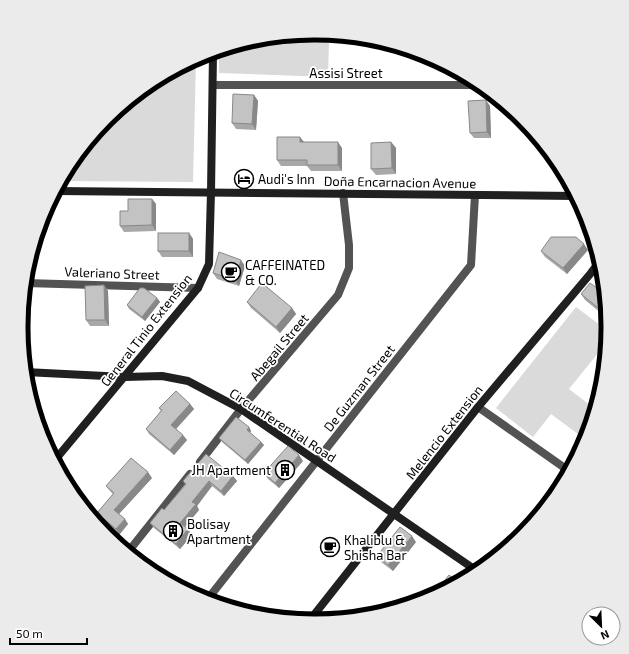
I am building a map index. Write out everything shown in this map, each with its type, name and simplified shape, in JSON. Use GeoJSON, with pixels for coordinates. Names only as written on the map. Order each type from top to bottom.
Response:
{"type":"FeatureCollection","features":[{"type":"Feature","properties":{"kind":"street","name":"General Tinio Extension"},"geometry":{"type":"LineString","coordinates":[[59,456],[198,288],[209,264],[213,59]]}},
{"type":"Feature","properties":{"kind":"street","name":"Assisi Street"},"geometry":{"type":"LineString","coordinates":[[213,85],[468,85]]}},
{"type":"Feature","properties":{"kind":"street","name":"Doña Encarnacion Avenue"},"geometry":{"type":"LineString","coordinates":[[63,190],[569,196]]}},
{"type":"Feature","properties":{"kind":"street","name":"Abegail Street"},"geometry":{"type":"LineString","coordinates":[[132,547],[241,409],[338,295],[349,268],[349,245],[343,193]]}},
{"type":"Feature","properties":{"kind":"street","name":"De Guzman Street"},"geometry":{"type":"LineString","coordinates":[[211,594],[471,265],[475,195]]}},
{"type":"Feature","properties":{"kind":"street","name":"Melencio Extension"},"geometry":{"type":"LineString","coordinates":[[315,614],[478,407],[594,268]]}},
{"type":"Feature","properties":{"kind":"street","name":"Valeriano Street"},"geometry":{"type":"LineString","coordinates":[[31,283],[198,288]]}},
{"type":"Feature","properties":{"kind":"street","name":"Circumferential Road"},"geometry":{"type":"LineString","coordinates":[[32,372],[125,377],[162,376],[188,381],[241,409],[472,567]]}},
{"type":"Feature","properties":{"kind":"street"},"geometry":{"type":"LineString","coordinates":[[478,407],[564,468]]}},
{"type":"Feature","properties":{"kind":"shaded area"},"geometry":{"type":"Polygon","coordinates":[[[296,41],[329,42],[328,77],[219,73],[219,57],[240,50],[296,41]]]}},
{"type":"Feature","properties":{"kind":"shaded area"},"geometry":{"type":"Polygon","coordinates":[[[196,66],[193,182],[68,181],[87,153],[112,124],[155,89],[196,66]]]}},
{"type":"Feature","properties":{"kind":"shaded area"},"geometry":{"type":"Polygon","coordinates":[[[576,307],[601,326],[600,351],[569,389],[590,405],[580,435],[551,414],[533,437],[496,408],[576,307]]]}},
{"type":"Feature","properties":{"kind":"building"},"geometry":{"type":"Polygon","coordinates":[[[233,94],[254,95],[252,124],[232,123],[233,94]]]}},
{"type":"Feature","properties":{"kind":"building"},"geometry":{"type":"Polygon","coordinates":[[[486,100],[487,132],[470,133],[468,101],[486,100]]]}},
{"type":"Feature","properties":{"kind":"building"},"geometry":{"type":"Polygon","coordinates":[[[277,137],[300,137],[300,142],[338,142],[338,165],[307,165],[307,160],[277,160],[277,137]]]}},
{"type":"Feature","properties":{"kind":"building"},"geometry":{"type":"Polygon","coordinates":[[[391,142],[392,168],[371,169],[371,143],[391,142]]]}},
{"type":"Feature","properties":{"kind":"building"},"geometry":{"type":"Polygon","coordinates":[[[128,199],[152,199],[152,225],[120,226],[120,211],[128,211],[128,199]]]}},
{"type":"Feature","properties":{"kind":"building"},"geometry":{"type":"Polygon","coordinates":[[[158,233],[189,233],[189,251],[158,251],[158,233]]]}},
{"type":"Feature","properties":{"kind":"building"},"geometry":{"type":"Polygon","coordinates":[[[551,237],[576,237],[584,244],[563,268],[541,251],[551,237]]]}},
{"type":"Feature","properties":{"kind":"building","name":"CAFFEINATED & CO."},"geometry":{"type":"Polygon","coordinates":[[[219,252],[241,260],[235,280],[213,273],[219,252]]]}},
{"type":"Feature","properties":{"kind":"building"},"geometry":{"type":"Polygon","coordinates":[[[262,283],[292,308],[276,327],[247,302],[262,283]]]}},
{"type":"Feature","properties":{"kind":"building"},"geometry":{"type":"Polygon","coordinates":[[[590,283],[599,289],[600,309],[581,294],[590,283]]]}},
{"type":"Feature","properties":{"kind":"building"},"geometry":{"type":"Polygon","coordinates":[[[104,285],[105,320],[86,320],[85,286],[104,285]]]}},
{"type":"Feature","properties":{"kind":"building"},"geometry":{"type":"Polygon","coordinates":[[[140,288],[144,288],[157,298],[142,317],[127,305],[140,288]]]}},
{"type":"Feature","properties":{"kind":"building"},"geometry":{"type":"Polygon","coordinates":[[[176,391],[190,404],[171,425],[183,435],[170,450],[146,429],[162,410],[159,408],[176,391]]]}},
{"type":"Feature","properties":{"kind":"building"},"geometry":{"type":"Polygon","coordinates":[[[236,417],[249,427],[247,430],[261,442],[245,460],[219,438],[236,417]]]}},
{"type":"Feature","properties":{"kind":"building"},"geometry":{"type":"Polygon","coordinates":[[[288,446],[299,455],[275,483],[264,473],[288,446]]]}},
{"type":"Feature","properties":{"kind":"building"},"geometry":{"type":"Polygon","coordinates":[[[206,454],[233,476],[221,491],[209,481],[192,502],[196,504],[180,523],[188,529],[176,544],[150,523],[162,508],[164,510],[186,484],[183,481],[206,454]]]}},
{"type":"Feature","properties":{"kind":"building"},"geometry":{"type":"Polygon","coordinates":[[[131,458],[148,472],[114,510],[125,519],[116,529],[97,513],[114,493],[106,486],[131,458]]]}},
{"type":"Feature","properties":{"kind":"building"},"geometry":{"type":"Polygon","coordinates":[[[400,527],[412,536],[388,565],[377,556],[400,527]]]}},
{"type":"Feature","properties":{"kind":"building"},"geometry":{"type":"Polygon","coordinates":[[[449,575],[452,578],[442,583],[449,575]]]}},
{"type":"Feature","properties":{"kind":"place","name":"Audi's Inn"},"geometry":{"type":"Point","coordinates":[244,179]}},
{"type":"Feature","properties":{"kind":"place","name":"CAFFEINATED & CO."},"geometry":{"type":"Point","coordinates":[231,272]}},
{"type":"Feature","properties":{"kind":"place","name":"JH Apartment"},"geometry":{"type":"Point","coordinates":[285,470]}},
{"type":"Feature","properties":{"kind":"place","name":"Bolisay Apartment"},"geometry":{"type":"Point","coordinates":[173,531]}},
{"type":"Feature","properties":{"kind":"place","name":"Khaliblu & Shisha Bar"},"geometry":{"type":"Point","coordinates":[330,547]}}]}
